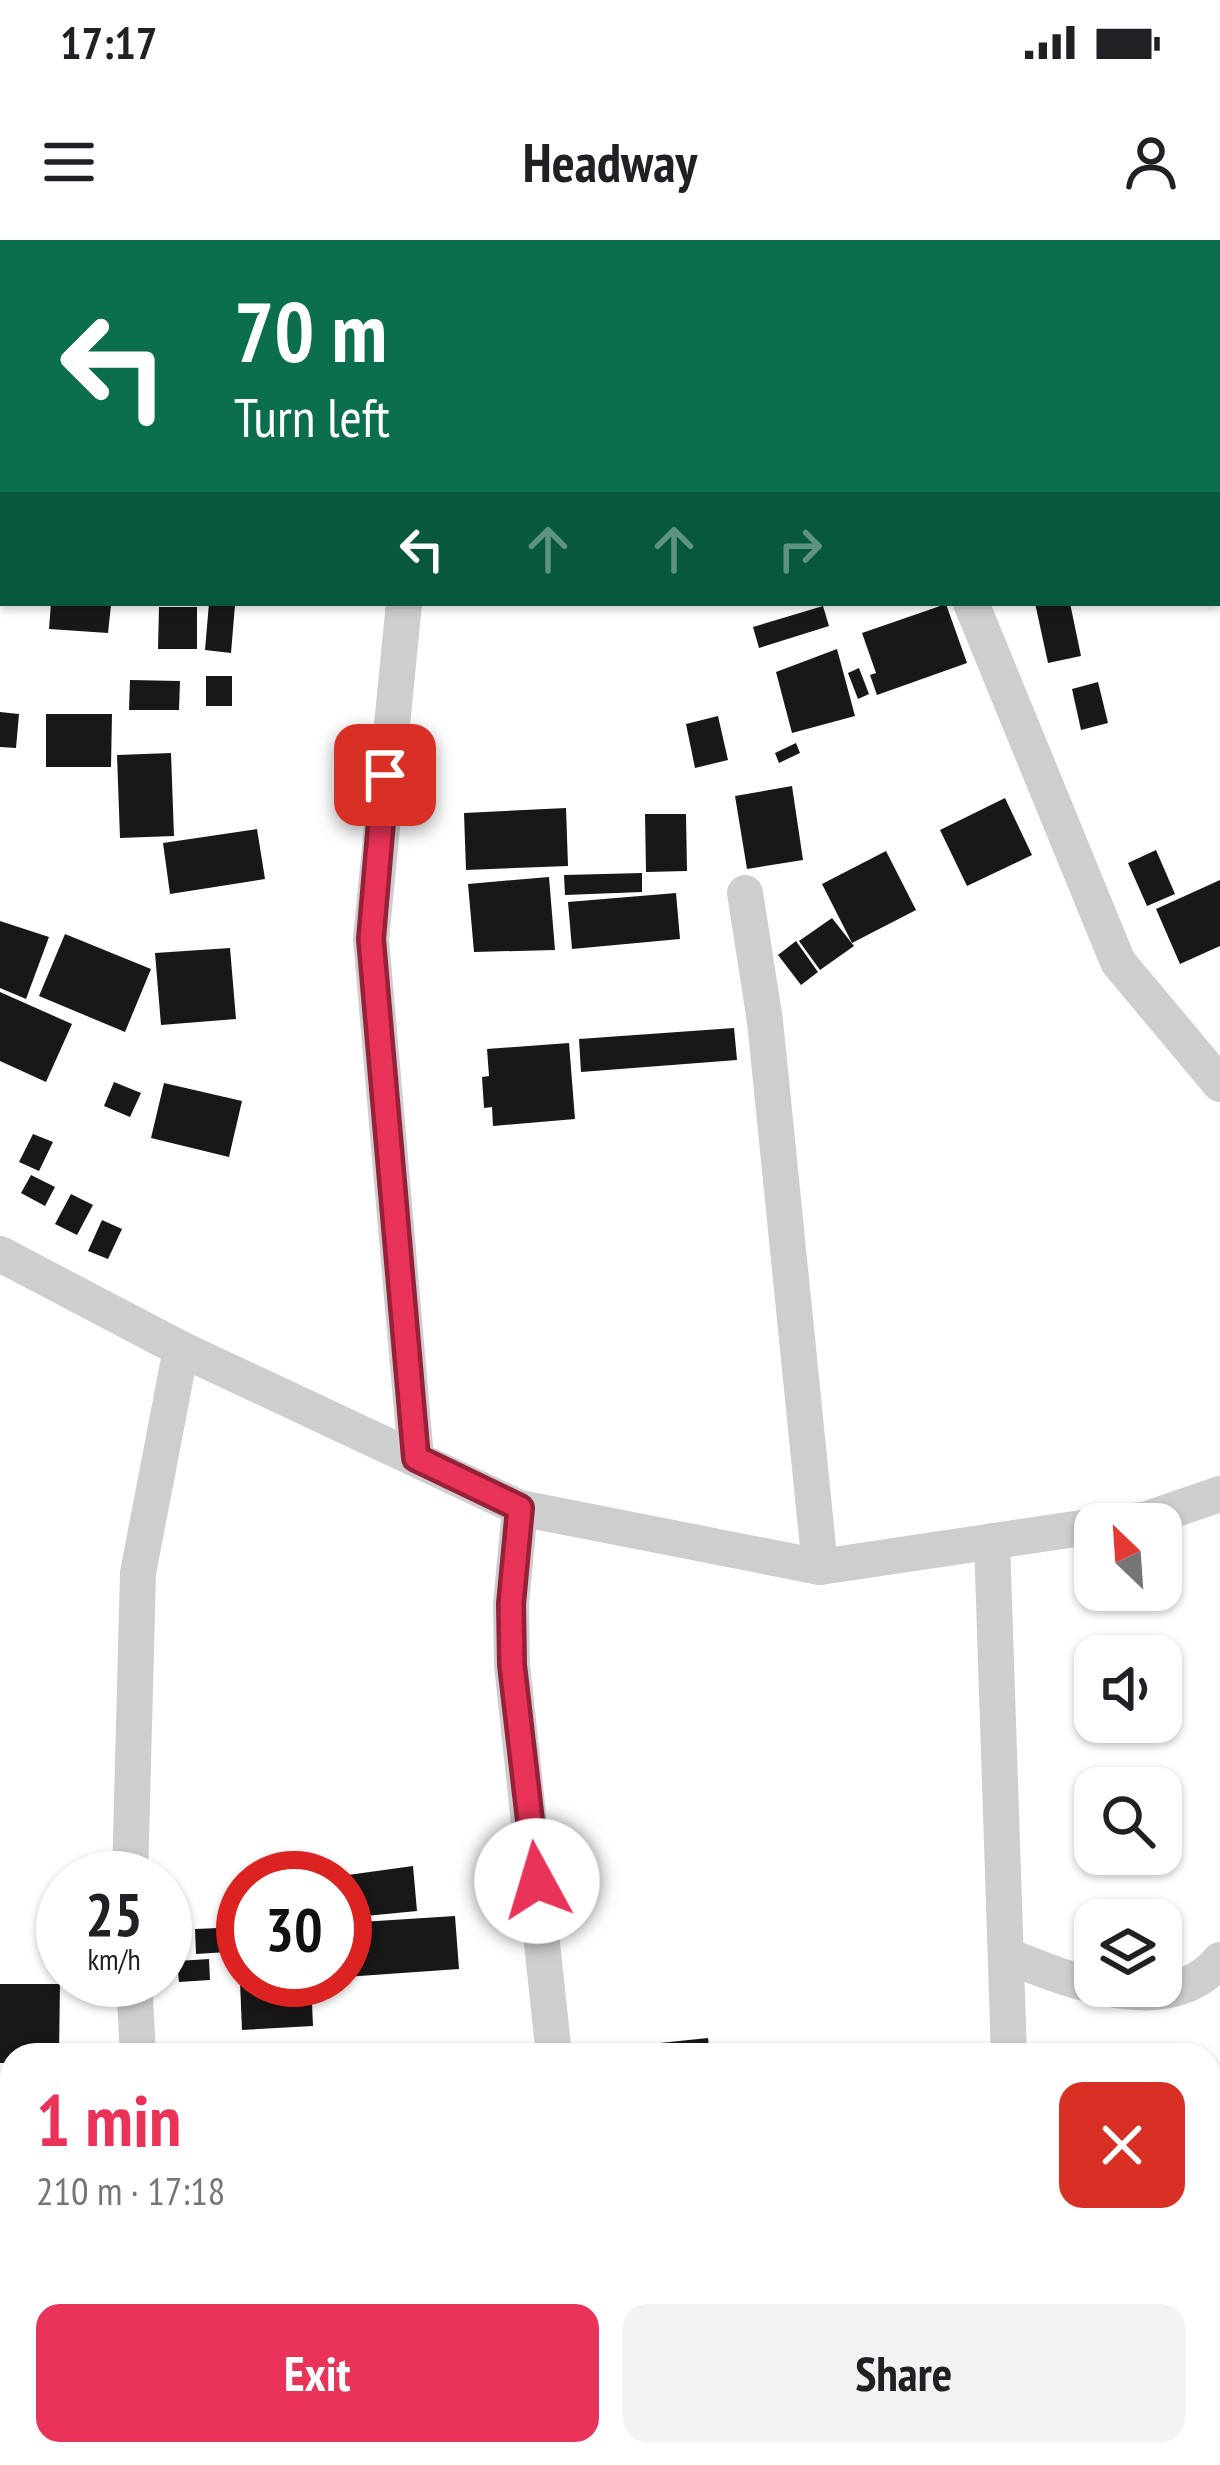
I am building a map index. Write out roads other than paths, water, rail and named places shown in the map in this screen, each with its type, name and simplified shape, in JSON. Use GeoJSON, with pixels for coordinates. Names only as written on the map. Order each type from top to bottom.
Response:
{"type":"FeatureCollection","features":[{"type":"Feature","properties":{"kind":"street"},"geometry":{"type":"LineString","coordinates":[[404,606],[371,939],[416,1458]]}},
{"type":"Feature","properties":{"kind":"street"},"geometry":{"type":"LineString","coordinates":[[972,606],[1118,962],[1220,1084]]}},
{"type":"Feature","properties":{"kind":"street"},"geometry":{"type":"LineString","coordinates":[[745,893],[765,1021],[820,1567]]}},
{"type":"Feature","properties":{"kind":"street"},"geometry":{"type":"LineString","coordinates":[[0,1254],[181,1349],[520,1508],[820,1567],[1074,1529]]}},
{"type":"Feature","properties":{"kind":"street"},"geometry":{"type":"LineString","coordinates":[[131,1851],[138,1573],[181,1349]]}},
{"type":"Feature","properties":{"kind":"street"},"geometry":{"type":"LineString","coordinates":[[1182,1507],[1220,1494]]}},
{"type":"Feature","properties":{"kind":"street"},"geometry":{"type":"LineString","coordinates":[[520,1508],[511,1604],[512,1665],[553,2043]]}},
{"type":"Feature","properties":{"kind":"street"},"geometry":{"type":"LineString","coordinates":[[992,1540],[1009,2043]]}},
{"type":"Feature","properties":{"kind":"street"},"geometry":{"type":"LineString","coordinates":[[1006,1955],[1086,1988],[1136,1991],[1174,1986],[1220,1960]]}},
{"type":"Feature","properties":{"kind":"street"},"geometry":{"type":"LineString","coordinates":[[135,2007],[137,2043]]}}]}
